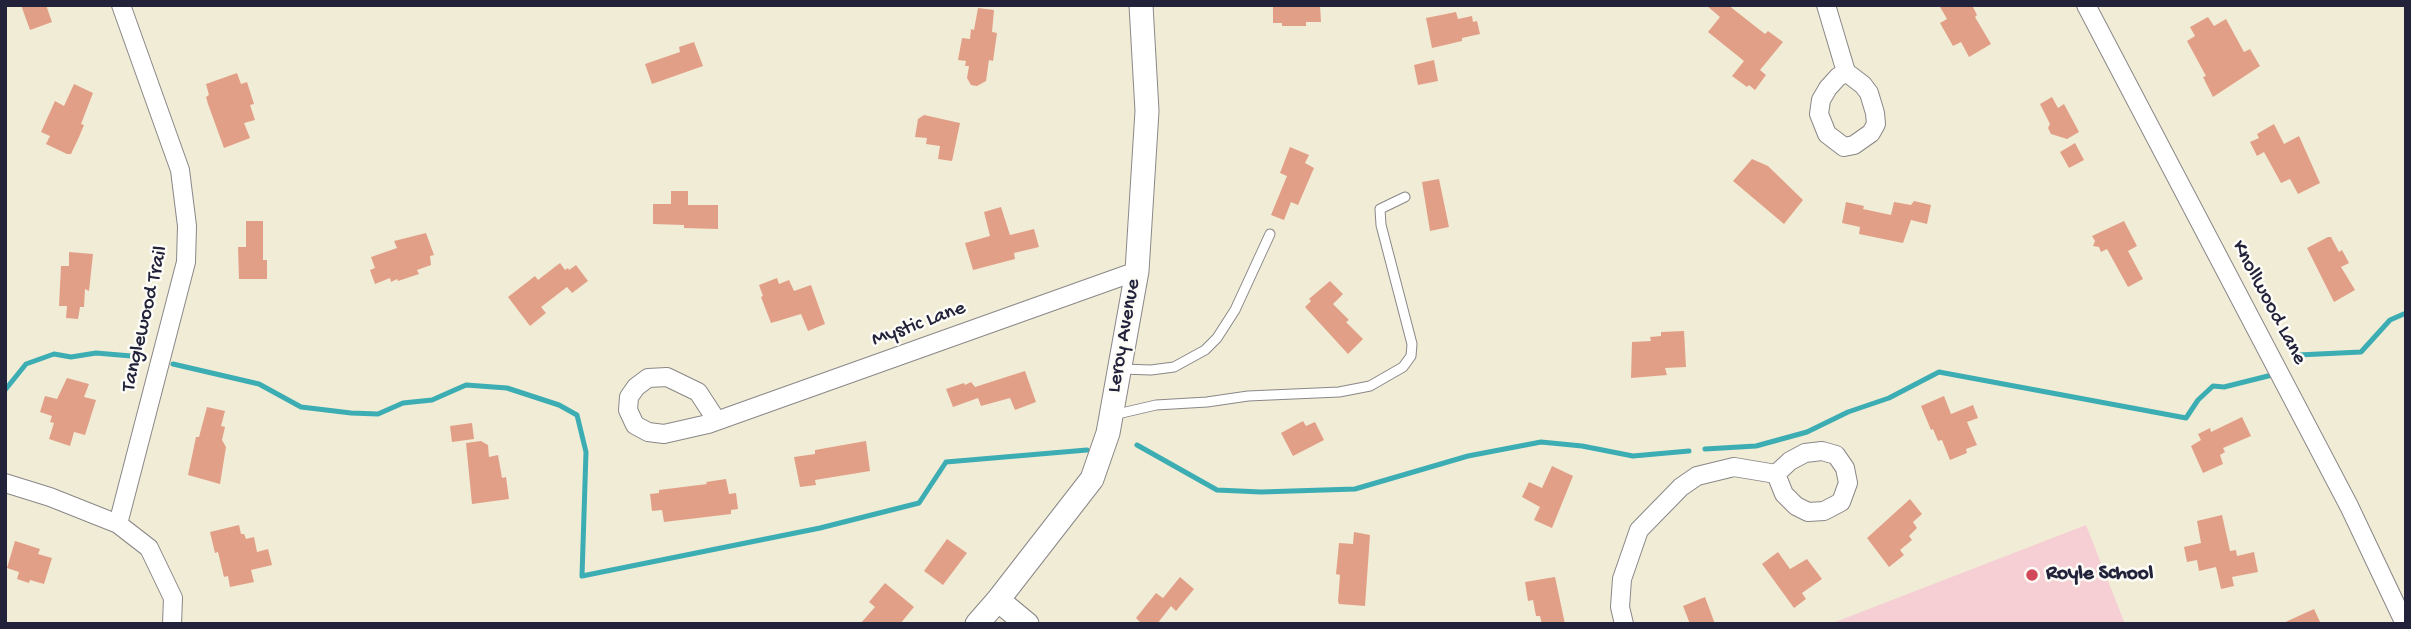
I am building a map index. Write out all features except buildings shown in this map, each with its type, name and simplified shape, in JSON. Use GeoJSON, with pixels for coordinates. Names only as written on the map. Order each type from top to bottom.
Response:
{"type":"FeatureCollection","features":[{"type":"Feature","properties":{"kind":"street","name":"Tanglewood Trail"},"geometry":{"type":"LineString","coordinates":[[118,524],[186,262],[187,226],[180,170],[121,5]]}},
{"type":"Feature","properties":{"kind":"street","name":"Leroy Avenue"},"geometry":{"type":"LineString","coordinates":[[977,624],[1092,479],[1103,451],[1136,271],[1147,111],[1140,5]]}},
{"type":"Feature","properties":{"kind":"street"},"geometry":{"type":"LineString","coordinates":[[1826,5],[1846,72]]}},
{"type":"Feature","properties":{"kind":"street","name":"Knollwood Lane"},"geometry":{"type":"LineString","coordinates":[[2086,5],[2349,506],[2405,624]]}},
{"type":"Feature","properties":{"kind":"street","name":"Mystic Lane"},"geometry":{"type":"LineString","coordinates":[[718,421],[698,392],[667,376],[649,378],[636,387],[629,397],[628,410],[635,425],[648,432],[664,434],[718,421],[1136,271]]}},
{"type":"Feature","properties":{"kind":"street"},"geometry":{"type":"LineString","coordinates":[[1624,624],[1620,607],[1622,579],[1639,530],[1681,487],[1697,475],[1734,467],[1776,474]]}},
{"type":"Feature","properties":{"kind":"street"},"geometry":{"type":"LineString","coordinates":[[5,482],[118,524],[149,548],[173,598],[172,624]]}},
{"type":"Feature","properties":{"kind":"street"},"geometry":{"type":"LineString","coordinates":[[998,600],[1027,624]]}},
{"type":"Feature","properties":{"kind":"lane"},"geometry":{"type":"LineString","coordinates":[[1111,415],[1156,405],[1339,391],[1370,386],[1403,367],[1411,356],[1412,344],[1381,225],[1380,209],[1405,197]]}},
{"type":"Feature","properties":{"kind":"lane"},"geometry":{"type":"LineString","coordinates":[[1119,369],[1151,370],[1174,367],[1205,350],[1217,338],[1235,310],[1270,234]]}},
{"type":"Feature","properties":{"kind":"shaded area","name":"Royle School"},"geometry":{"type":"Polygon","coordinates":[[[2086,525],[2125,624],[1830,624],[2086,525]]]}},
{"type":"Feature","properties":{"kind":"waterway"},"geometry":{"type":"LineString","coordinates":[[2298,355],[2361,352],[2390,320],[2406,313]]}},
{"type":"Feature","properties":{"kind":"waterway"},"geometry":{"type":"LineString","coordinates":[[5,390],[26,364],[54,354],[71,357],[96,353],[143,357]]}},
{"type":"Feature","properties":{"kind":"waterway"},"geometry":{"type":"LineString","coordinates":[[173,364],[259,384],[301,407],[351,413],[378,414],[403,403],[432,400],[466,385],[507,388],[559,405],[577,415],[586,452],[582,576],[820,528],[919,503],[946,462],[1087,450]]}},
{"type":"Feature","properties":{"kind":"waterway"},"geometry":{"type":"LineString","coordinates":[[1705,449],[1756,446],[1807,432],[1848,412],[1889,398],[1939,372],[2186,418],[2198,400],[2213,386],[2224,387],[2272,375]]}},
{"type":"Feature","properties":{"kind":"waterway"},"geometry":{"type":"LineString","coordinates":[[1137,445],[1217,490],[1261,492],[1355,489],[1468,456],[1541,442],[1582,446],[1633,456],[1689,451]]}},
{"type":"Feature","properties":{"kind":"place","name":"Royle School"},"geometry":{"type":"Point","coordinates":[2032,575]}}]}
